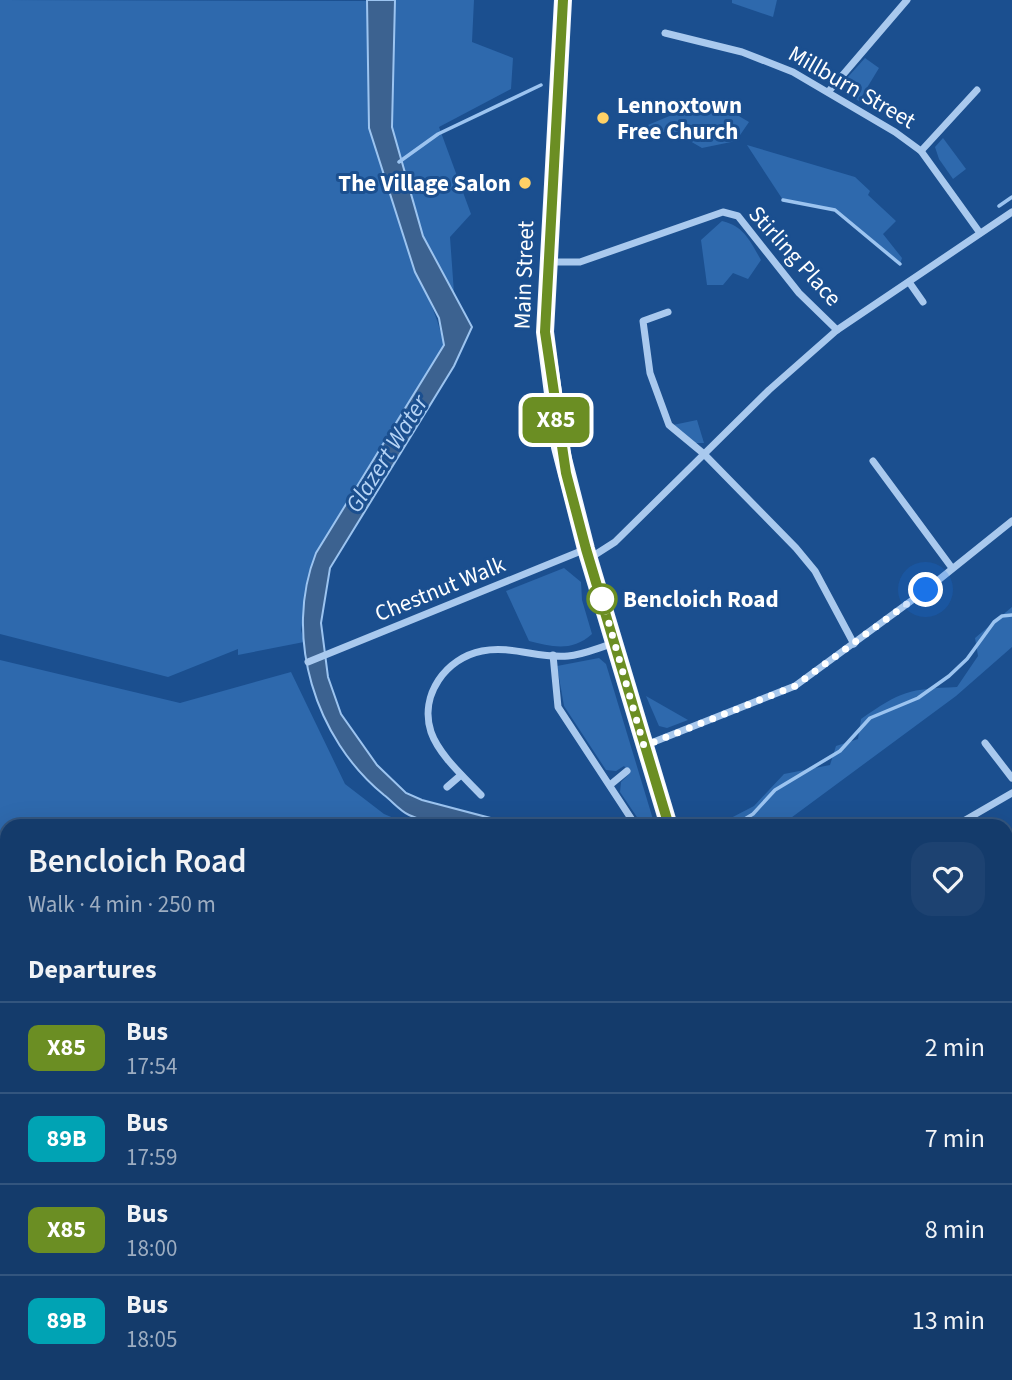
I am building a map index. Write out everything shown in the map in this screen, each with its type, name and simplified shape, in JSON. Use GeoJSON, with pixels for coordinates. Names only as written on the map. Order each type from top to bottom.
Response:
{"type":"FeatureCollection","features":[{"type":"Feature","properties":{"kind":"main road","name":"Main Street"},"geometry":{"type":"LineString","coordinates":[[564,0],[546,262],[545,332],[556,422],[587,554],[667,819]]}},
{"type":"Feature","properties":{"kind":"street"},"geometry":{"type":"LineString","coordinates":[[829,91],[907,0]]}},
{"type":"Feature","properties":{"kind":"street","name":"Millburn Street"},"geometry":{"type":"LineString","coordinates":[[665,33],[742,52],[793,72],[829,91],[922,151],[980,233]]}},
{"type":"Feature","properties":{"kind":"street"},"geometry":{"type":"LineString","coordinates":[[922,151],[977,90]]}},
{"type":"Feature","properties":{"kind":"street","name":"Stirling Place"},"geometry":{"type":"LineString","coordinates":[[546,262],[580,262],[723,212],[738,216],[799,293],[836,330]]}},
{"type":"Feature","properties":{"kind":"street"},"geometry":{"type":"LineString","coordinates":[[587,554],[615,542],[769,390],[836,330],[1012,212]]}},
{"type":"Feature","properties":{"kind":"street"},"geometry":{"type":"LineString","coordinates":[[909,282],[923,302]]}},
{"type":"Feature","properties":{"kind":"street"},"geometry":{"type":"LineString","coordinates":[[668,312],[643,321],[650,373],[669,425],[704,454],[815,571],[854,644]]}},
{"type":"Feature","properties":{"kind":"street"},"geometry":{"type":"LineString","coordinates":[[873,461],[952,568]]}},
{"type":"Feature","properties":{"kind":"street"},"geometry":{"type":"LineString","coordinates":[[644,746],[795,686],[854,644],[1012,521]]}},
{"type":"Feature","properties":{"kind":"street","name":"Chestnut Walk"},"geometry":{"type":"LineString","coordinates":[[308,662],[587,554]]}},
{"type":"Feature","properties":{"kind":"street"},"geometry":{"type":"LineString","coordinates":[[481,795],[461,775],[430,730],[429,698],[438,679],[466,656],[482,651],[513,649],[568,656],[615,642]]}},
{"type":"Feature","properties":{"kind":"street"},"geometry":{"type":"LineString","coordinates":[[552,654],[558,707],[632,819]]}},
{"type":"Feature","properties":{"kind":"street"},"geometry":{"type":"LineString","coordinates":[[985,743],[1012,778]]}},
{"type":"Feature","properties":{"kind":"street"},"geometry":{"type":"LineString","coordinates":[[610,785],[627,771]]}},
{"type":"Feature","properties":{"kind":"street"},"geometry":{"type":"LineString","coordinates":[[447,787],[461,775]]}},
{"type":"Feature","properties":{"kind":"street"},"geometry":{"type":"LineString","coordinates":[[967,819],[1012,793]]}},
{"type":"Feature","properties":{"kind":"shaded area"},"geometry":{"type":"Polygon","coordinates":[[[0,0],[368,1],[369,28],[406,239],[444,345],[316,553],[301,630],[304,642],[238,655],[238,649],[168,677],[0,634],[0,0]]]}},
{"type":"Feature","properties":{"kind":"shaded area"},"geometry":{"type":"Polygon","coordinates":[[[395,0],[474,0],[472,42],[513,58],[511,89],[439,127],[471,214],[450,237],[454,293],[423,236],[392,127],[395,0]]]}},
{"type":"Feature","properties":{"kind":"shaded area"},"geometry":{"type":"Polygon","coordinates":[[[732,0],[777,0],[773,17],[732,3],[732,0]]]}},
{"type":"Feature","properties":{"kind":"shaded area"},"geometry":{"type":"Polygon","coordinates":[[[865,58],[879,68],[859,101],[846,93],[847,78],[865,58]]]}},
{"type":"Feature","properties":{"kind":"shaded area"},"geometry":{"type":"Polygon","coordinates":[[[710,99],[749,122],[736,141],[702,148],[671,130],[652,135],[648,125],[710,99]]]}},
{"type":"Feature","properties":{"kind":"shaded area"},"geometry":{"type":"Polygon","coordinates":[[[943,138],[966,169],[953,179],[939,159],[935,147],[943,138]]]}},
{"type":"Feature","properties":{"kind":"shaded area"},"geometry":{"type":"Polygon","coordinates":[[[747,145],[855,177],[870,191],[868,195],[896,221],[883,234],[902,258],[900,264],[835,210],[783,200],[747,145]]]}},
{"type":"Feature","properties":{"kind":"shaded area"},"geometry":{"type":"Polygon","coordinates":[[[722,221],[741,231],[761,260],[748,279],[733,273],[723,285],[707,285],[701,240],[722,221]]]}},
{"type":"Feature","properties":{"kind":"shaded area"},"geometry":{"type":"Polygon","coordinates":[[[697,420],[704,443],[695,443],[673,425],[697,420]]]}},
{"type":"Feature","properties":{"kind":"shaded area"},"geometry":{"type":"Polygon","coordinates":[[[564,568],[581,582],[582,600],[592,634],[569,646],[529,641],[506,591],[564,568]]]}},
{"type":"Feature","properties":{"kind":"shaded area"},"geometry":{"type":"Polygon","coordinates":[[[1012,607],[1012,647],[956,696],[789,819],[729,819],[754,806],[784,774],[830,765],[836,746],[858,739],[861,719],[886,702],[906,693],[957,687],[978,656],[975,638],[1012,607]]]}},
{"type":"Feature","properties":{"kind":"shaded area"},"geometry":{"type":"Polygon","coordinates":[[[599,658],[606,664],[653,819],[638,819],[620,792],[621,782],[630,773],[624,766],[616,771],[606,770],[564,706],[557,666],[599,658]]]}},
{"type":"Feature","properties":{"kind":"shaded area"},"geometry":{"type":"Polygon","coordinates":[[[0,660],[180,703],[291,672],[345,784],[384,814],[396,819],[0,819],[0,660]]]}},
{"type":"Feature","properties":{"kind":"shaded area"},"geometry":{"type":"Polygon","coordinates":[[[646,696],[688,720],[667,728],[659,726],[646,696]]]}},
{"type":"Feature","properties":{"kind":"water","name":"Glazert Water"},"geometry":{"type":"Polygon","coordinates":[[[367,0],[395,0],[392,127],[423,236],[472,327],[454,366],[330,568],[321,623],[328,677],[341,714],[377,765],[406,793],[422,800],[494,819],[419,819],[399,808],[360,772],[340,745],[323,716],[305,651],[303,618],[307,585],[316,553],[444,345],[439,318],[415,272],[369,128],[367,0]]]}},
{"type":"Feature","properties":{"kind":"waterway"},"geometry":{"type":"LineString","coordinates":[[399,162],[438,134],[541,85]]}},
{"type":"Feature","properties":{"kind":"waterway"},"geometry":{"type":"LineString","coordinates":[[999,206],[1012,197]]}},
{"type":"Feature","properties":{"kind":"waterway"},"geometry":{"type":"LineString","coordinates":[[783,200],[835,210],[900,264]]}},
{"type":"Feature","properties":{"kind":"waterway"},"geometry":{"type":"LineString","coordinates":[[745,819],[753,814],[775,790],[840,751],[870,718],[918,698],[949,676],[967,659],[994,622],[1002,616],[1012,615]]}},
{"type":"Feature","properties":{"kind":"bus line","name":"X85"},"geometry":{"type":"LineString","coordinates":[[563,0],[555,163],[546,262],[545,332],[560,447],[566,473],[667,819]]}},
{"type":"Feature","properties":{"kind":"place","name":"Lennoxtown Free Church"},"geometry":{"type":"Point","coordinates":[603,118]}},
{"type":"Feature","properties":{"kind":"place","name":"The Village Salon"},"geometry":{"type":"Point","coordinates":[525,183]}},
{"type":"Feature","properties":{"kind":"place","name":"Bencloich Road"},"geometry":{"type":"Point","coordinates":[602,599]}},
{"type":"Feature","properties":{"kind":"route"},"geometry":{"type":"LineString","coordinates":[[602,599],[644,746],[736,712],[795,686],[926,590]]}}]}
